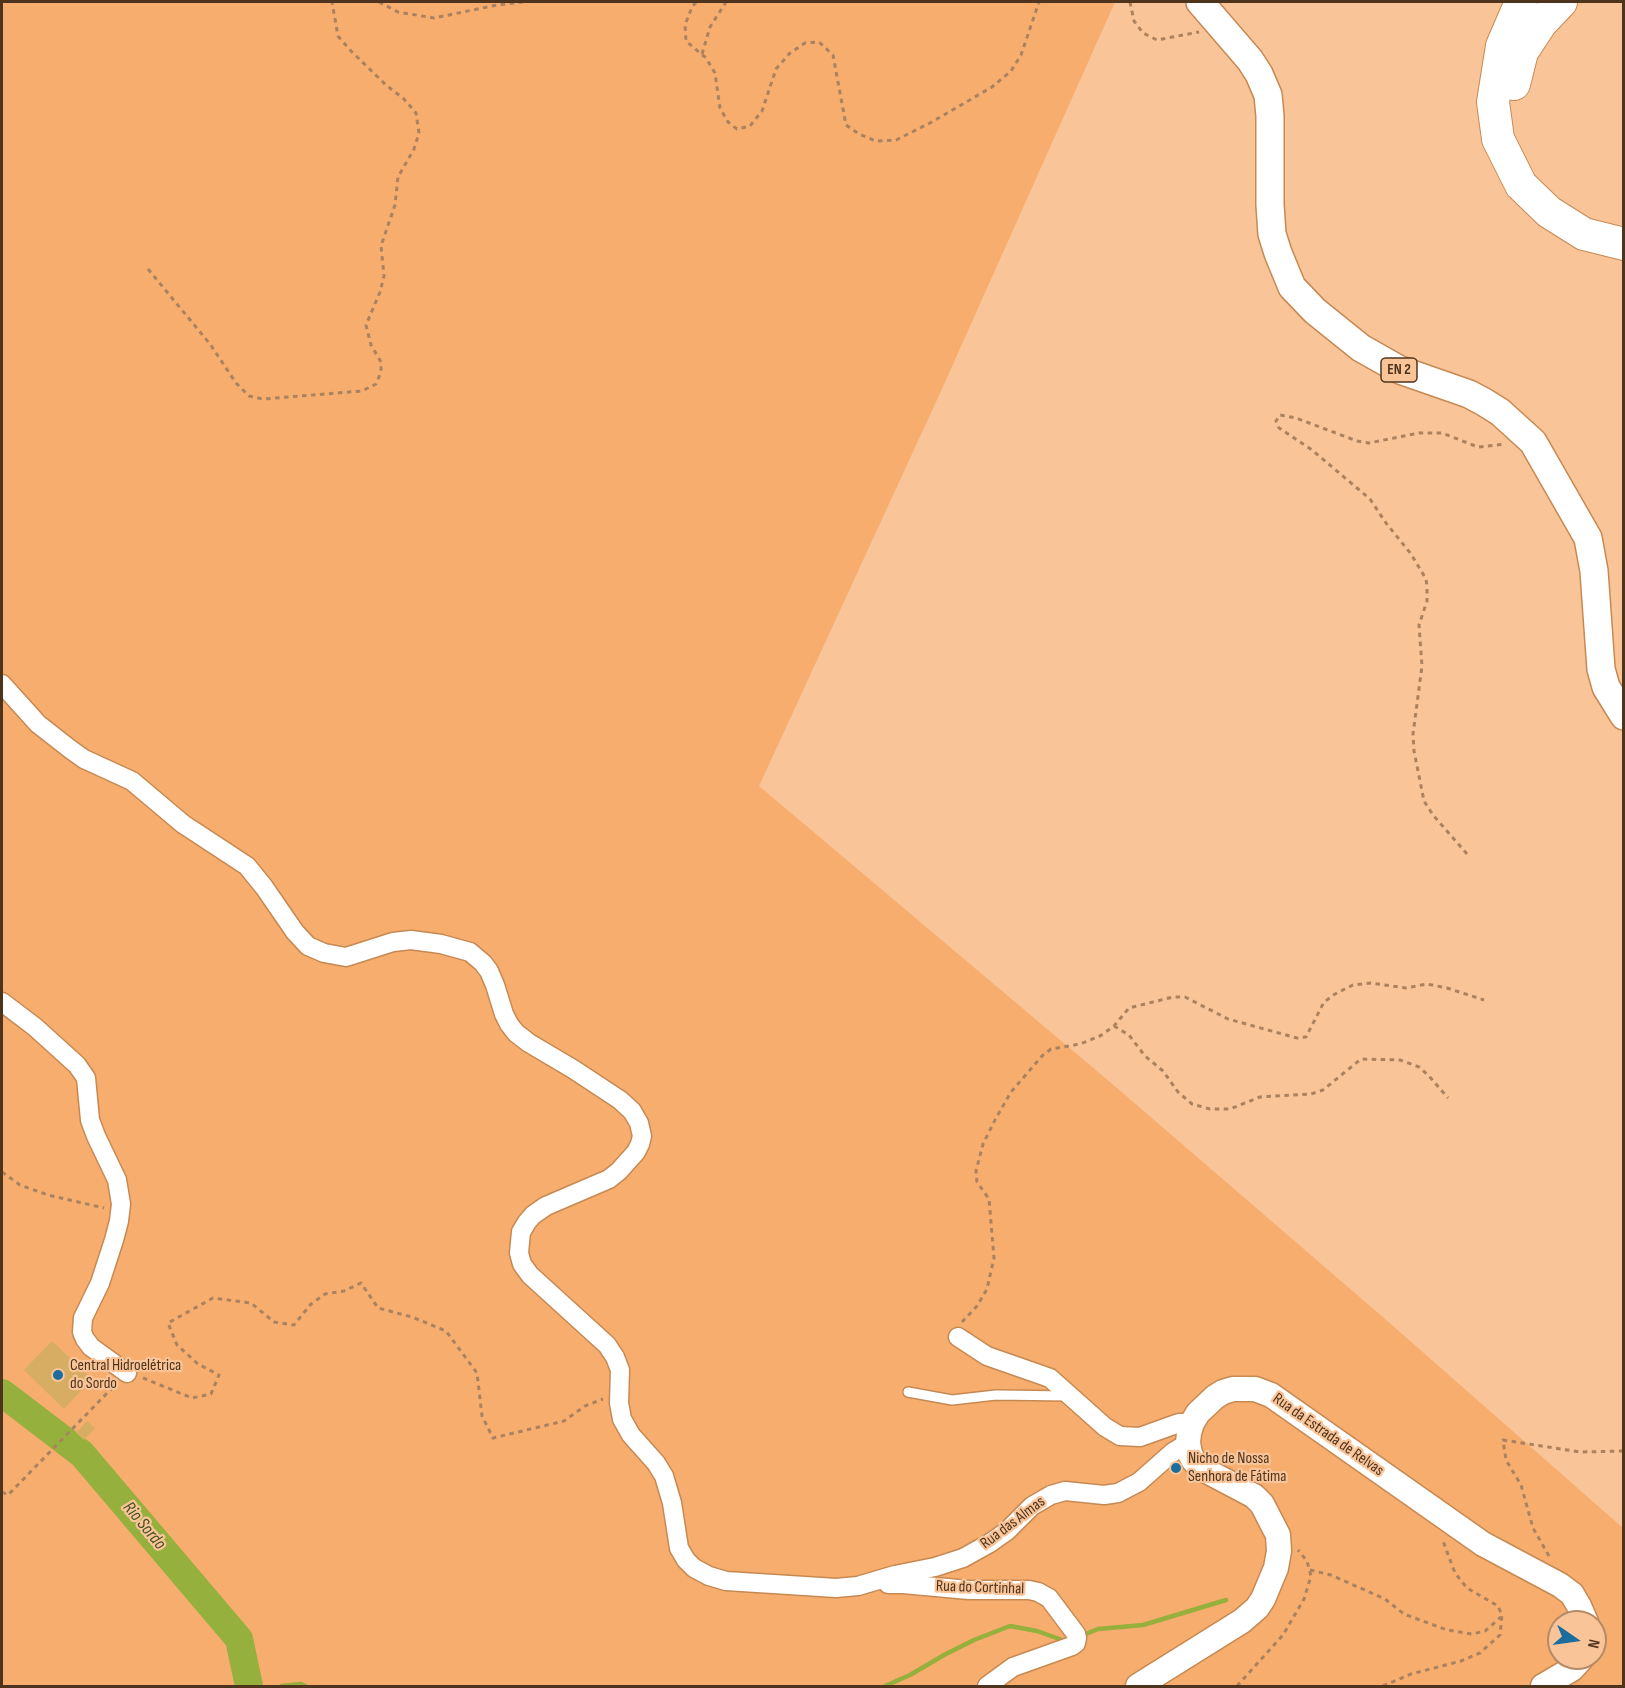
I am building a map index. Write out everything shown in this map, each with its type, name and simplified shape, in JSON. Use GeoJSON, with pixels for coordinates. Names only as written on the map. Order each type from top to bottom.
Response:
{"type":"FeatureCollection","features":[{"type":"Feature","properties":{"kind":"highway"},"geometry":{"type":"LineString","coordinates":[[1521,2],[1502,46],[1500,57],[1493,102],[1498,139],[1521,185],[1548,212],[1584,234],[1623,244]]}},
{"type":"Feature","properties":{"kind":"highway"},"geometry":{"type":"LineString","coordinates":[[1561,2],[1541,23],[1522,52],[1513,89],[1518,133],[1538,171],[1562,197],[1591,215],[1623,223]]}},
{"type":"Feature","properties":{"kind":"main road","name":"EN 2"},"geometry":{"type":"LineString","coordinates":[[1207,11],[1254,64],[1268,95],[1272,234],[1286,277],[1296,293],[1339,332],[1366,351],[1400,370],[1474,396],[1496,409],[1527,435],[1541,453],[1588,538],[1594,570],[1601,669],[1606,687],[1623,716]]}},
{"type":"Feature","properties":{"kind":"street"},"geometry":{"type":"LineString","coordinates":[[2,684],[38,724],[76,754],[132,782],[183,824],[247,866],[295,932],[308,946],[324,953],[346,957],[393,942],[411,940],[441,944],[470,952],[489,971],[504,1014],[516,1032],[632,1111],[639,1123],[642,1136],[638,1148],[628,1162],[609,1179],[539,1210],[524,1225],[521,1232],[518,1246],[520,1261],[527,1271],[613,1353],[620,1370],[619,1412],[625,1427],[656,1463],[664,1476],[670,1494],[679,1548],[691,1566],[709,1576],[735,1582],[813,1588],[862,1585]]}},
{"type":"Feature","properties":{"kind":"street"},"geometry":{"type":"LineString","coordinates":[[2,1002],[34,1027],[84,1073],[90,1120],[117,1180],[121,1196],[121,1212],[100,1283],[84,1315],[82,1326],[85,1339],[91,1347],[127,1373]]}},
{"type":"Feature","properties":{"kind":"street"},"geometry":{"type":"LineString","coordinates":[[958,1337],[987,1356],[1047,1377],[1112,1432],[1124,1437],[1140,1437],[1179,1423],[1190,1433],[1194,1461],[1201,1468],[1247,1492],[1266,1510],[1278,1535],[1279,1551],[1268,1590],[1257,1608],[1234,1627],[1138,1686]]}},
{"type":"Feature","properties":{"kind":"street","name":"Rua da Estrada de Relvas"},"geometry":{"type":"LineString","coordinates":[[1190,1433],[1206,1404],[1223,1392],[1243,1388],[1263,1391],[1278,1399],[1484,1544],[1565,1588],[1572,1594],[1581,1610]]}},
{"type":"Feature","properties":{"kind":"street","name":"Rua das Almas"},"geometry":{"type":"LineString","coordinates":[[862,1585],[946,1564],[969,1555],[998,1538],[1032,1506],[1057,1492],[1101,1495],[1118,1492],[1141,1480],[1173,1452],[1190,1433]]}},
{"type":"Feature","properties":{"kind":"street","name":"Rua do Cortinhal"},"geometry":{"type":"LineString","coordinates":[[862,1585],[903,1584],[969,1590],[1029,1590],[1048,1597],[1076,1634],[1076,1643],[1012,1667],[987,1686]]}},
{"type":"Feature","properties":{"kind":"street"},"geometry":{"type":"LineString","coordinates":[[1543,1686],[1570,1670]]}},
{"type":"Feature","properties":{"kind":"lane"},"geometry":{"type":"LineString","coordinates":[[908,1392],[956,1400],[996,1395],[1071,1396]]}},
{"type":"Feature","properties":{"kind":"path"},"geometry":{"type":"LineString","coordinates":[[148,269],[210,344],[236,383],[249,396],[263,399],[362,392],[376,384],[381,372],[381,362],[371,345],[366,325],[384,276],[381,246],[395,205],[398,177],[414,149],[419,133],[416,113],[338,36],[332,2]]}},
{"type":"Feature","properties":{"kind":"path"},"geometry":{"type":"LineString","coordinates":[[379,2],[398,12],[434,18],[497,4],[524,2]]}},
{"type":"Feature","properties":{"kind":"path"},"geometry":{"type":"LineString","coordinates":[[696,2],[685,25],[686,41],[706,58],[715,72],[720,108],[728,122],[737,129],[750,126],[762,111],[776,69],[790,53],[805,43],[819,42],[833,55],[846,124],[859,134],[876,141],[896,140],[930,123],[992,87],[1011,71],[1021,55],[1039,2]]}},
{"type":"Feature","properties":{"kind":"path"},"geometry":{"type":"LineString","coordinates":[[702,54],[710,27],[726,2]]}},
{"type":"Feature","properties":{"kind":"path"},"geometry":{"type":"LineString","coordinates":[[1130,2],[1134,21],[1143,33],[1157,40],[1203,31],[1207,11]]}},
{"type":"Feature","properties":{"kind":"path"},"geometry":{"type":"LineString","coordinates":[[1467,854],[1433,815],[1424,801],[1414,751],[1413,734],[1422,666],[1419,625],[1427,601],[1425,579],[1411,554],[1370,499],[1312,450],[1279,428],[1276,421],[1280,415],[1296,418],[1357,441],[1369,443],[1419,433],[1442,433],[1478,447],[1514,443],[1527,435]]}},
{"type":"Feature","properties":{"kind":"path"},"geometry":{"type":"LineString","coordinates":[[958,1337],[958,1327],[977,1306],[987,1289],[994,1258],[989,1199],[977,1182],[976,1172],[983,1144],[1011,1092],[1042,1056],[1051,1049],[1080,1044],[1100,1036],[1114,1026],[1129,1008],[1173,997],[1185,997],[1228,1019],[1297,1038],[1306,1037],[1324,1002],[1353,985],[1371,983],[1406,988],[1426,984],[1484,1000]]}},
{"type":"Feature","properties":{"kind":"path"},"geometry":{"type":"LineString","coordinates":[[1114,1026],[1129,1035],[1145,1056],[1163,1071],[1178,1092],[1192,1104],[1210,1109],[1230,1109],[1260,1097],[1311,1094],[1323,1090],[1361,1059],[1400,1060],[1419,1067],[1448,1098]]}},
{"type":"Feature","properties":{"kind":"path"},"geometry":{"type":"LineString","coordinates":[[2,1172],[20,1185],[48,1195],[121,1212]]}},
{"type":"Feature","properties":{"kind":"path"},"geometry":{"type":"LineString","coordinates":[[2,1492],[8,1495],[127,1373],[192,1398],[211,1394],[219,1375],[198,1364],[177,1346],[168,1323],[213,1298],[251,1303],[274,1322],[294,1325],[310,1305],[325,1294],[344,1291],[361,1282],[378,1308],[412,1317],[446,1331],[477,1373],[482,1416],[493,1438],[564,1421],[597,1400],[619,1398]]}},
{"type":"Feature","properties":{"kind":"path"},"geometry":{"type":"LineString","coordinates":[[1552,1560],[1542,1547],[1533,1528],[1521,1485],[1506,1460],[1503,1440],[1580,1452],[1623,1451]]}},
{"type":"Feature","properties":{"kind":"path"},"geometry":{"type":"LineString","coordinates":[[1383,1686],[1411,1674],[1461,1661],[1480,1653],[1500,1635],[1502,1616],[1498,1606],[1467,1588],[1455,1573],[1444,1543],[1434,1527],[1434,1509]]}},
{"type":"Feature","properties":{"kind":"path"},"geometry":{"type":"LineString","coordinates":[[1237,1686],[1283,1635],[1304,1599],[1311,1576],[1307,1561],[1292,1542],[1278,1535]]}},
{"type":"Feature","properties":{"kind":"path"},"geometry":{"type":"LineString","coordinates":[[1310,1570],[1331,1575],[1385,1599],[1404,1614],[1447,1630],[1472,1634],[1485,1631],[1502,1616]]}},
{"type":"Feature","properties":{"kind":"shaded area"},"geometry":{"type":"Polygon","coordinates":[[[2,2],[1115,2],[941,391],[759,786],[1117,1088],[1623,1528],[1624,1680],[1621,1686],[2,1686],[2,2]]]}},
{"type":"Feature","properties":{"kind":"building","name":"Central Hidroelétrica do Sordo"},"geometry":{"type":"Polygon","coordinates":[[[52,1341],[92,1379],[64,1409],[24,1370],[52,1341]]]}},
{"type":"Feature","properties":{"kind":"building"},"geometry":{"type":"Polygon","coordinates":[[[87,1421],[95,1428],[84,1440],[76,1433],[87,1421]]]}},
{"type":"Feature","properties":{"kind":"waterway","name":"Rio Sordo"},"geometry":{"type":"LineString","coordinates":[[2,1393],[82,1454],[239,1639],[249,1686]]}},
{"type":"Feature","properties":{"kind":"waterway"},"geometry":{"type":"LineString","coordinates":[[1081,1636],[1098,1629],[1143,1625],[1226,1600]]}},
{"type":"Feature","properties":{"kind":"waterway"},"geometry":{"type":"LineString","coordinates":[[885,1686],[974,1640],[1010,1626],[1037,1631],[1065,1641]]}},
{"type":"Feature","properties":{"kind":"waterway"},"geometry":{"type":"LineString","coordinates":[[282,1686],[301,1684],[305,1686]]}},
{"type":"Feature","properties":{"kind":"place","name":"Central Hidroelétrica do Sordo"},"geometry":{"type":"Point","coordinates":[58,1375]}},
{"type":"Feature","properties":{"kind":"place","name":"Nicho de Nossa Senhora de Fátima"},"geometry":{"type":"Point","coordinates":[1176,1468]}}]}
